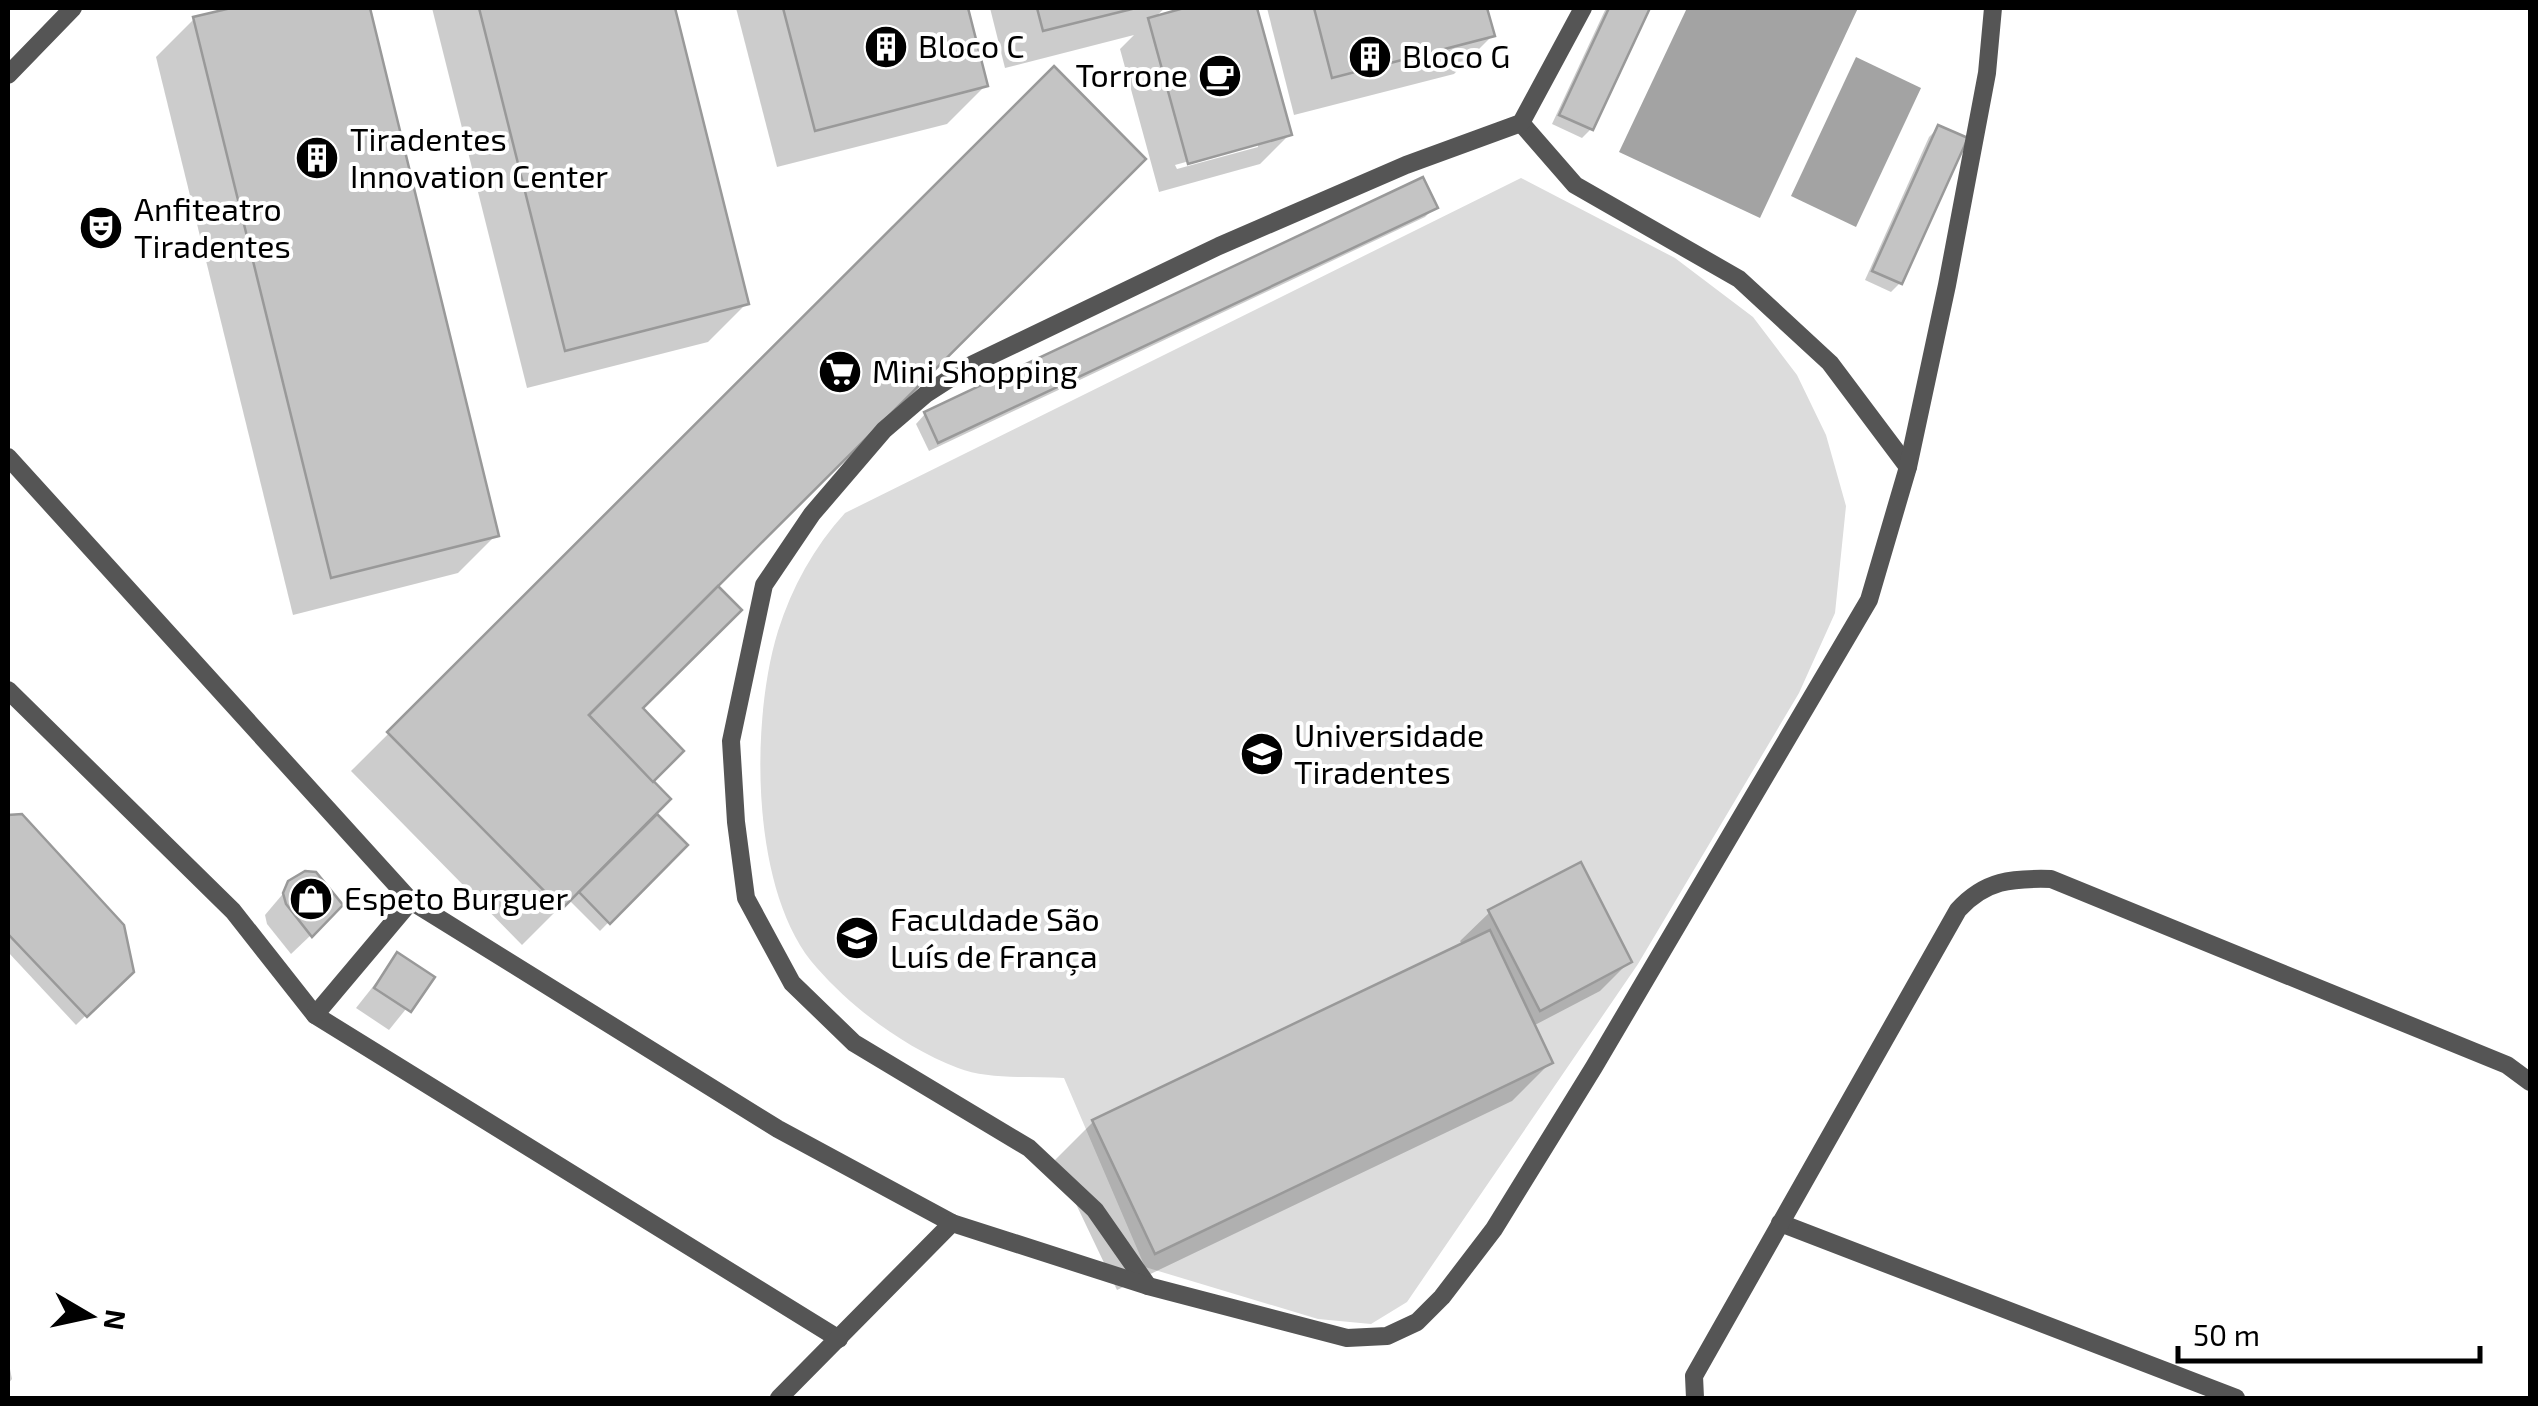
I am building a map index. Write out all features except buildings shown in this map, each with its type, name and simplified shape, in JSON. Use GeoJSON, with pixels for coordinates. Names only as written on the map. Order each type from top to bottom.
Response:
{"type":"FeatureCollection","features":[{"type":"Feature","properties":{"kind":"lane"},"geometry":{"type":"LineString","coordinates":[[8,76],[74,8]]}},
{"type":"Feature","properties":{"kind":"lane"},"geometry":{"type":"LineString","coordinates":[[1148,1286],[1095,1210],[1029,1148],[854,1042],[792,983],[746,898],[731,740],[764,585],[812,514],[884,430],[926,394],[971,365],[1236,239],[1406,165],[1521,123],[1582,8]]}},
{"type":"Feature","properties":{"kind":"lane"},"geometry":{"type":"LineString","coordinates":[[8,457],[412,902],[778,1129],[952,1222],[1148,1286],[1348,1338],[1387,1336],[1417,1322],[1442,1297],[1494,1230],[1870,600],[1908,467],[1987,74],[1994,8]]}},
{"type":"Feature","properties":{"kind":"lane"},"geometry":{"type":"LineString","coordinates":[[1521,123],[1575,185],[1739,279],[1830,363],[1908,467]]}},
{"type":"Feature","properties":{"kind":"lane"},"geometry":{"type":"LineString","coordinates":[[8,690],[232,910],[315,1015],[839,1338]]}},
{"type":"Feature","properties":{"kind":"lane"},"geometry":{"type":"LineString","coordinates":[[1694,1398],[1694,1376],[1958,910],[1978,888],[2015,878],[2052,879],[2508,1066],[2530,1082]]}},
{"type":"Feature","properties":{"kind":"lane"},"geometry":{"type":"LineString","coordinates":[[315,1015],[412,902]]}},
{"type":"Feature","properties":{"kind":"lane"},"geometry":{"type":"LineString","coordinates":[[779,1398],[952,1222]]}},
{"type":"Feature","properties":{"kind":"lane"},"geometry":{"type":"LineString","coordinates":[[1780,1222],[2236,1398]]}},
{"type":"Feature","properties":{"kind":"shaded area"},"geometry":{"type":"Polygon","coordinates":[[[1687,8],[1858,8],[1760,218],[1619,152],[1687,8]]]}},
{"type":"Feature","properties":{"kind":"shaded area"},"geometry":{"type":"Polygon","coordinates":[[[1856,57],[1921,88],[1856,227],[1791,196],[1856,57]]]}},
{"type":"Feature","properties":{"kind":"shaded area","name":"Universidade Tiradentes"},"geometry":{"type":"Polygon","coordinates":[[[1521,178],[1675,258],[1753,317],[1797,375],[1826,435],[1846,506],[1835,613],[1799,693],[1638,964],[1407,1302],[1371,1324],[1318,1319],[1145,1267],[1064,1078],[983,1074],[939,1060],[882,1026],[847,999],[817,968],[795,936],[779,897],[768,853],[760,758],[769,669],[778,631],[797,583],[845,513],[1521,178]]]}},
{"type":"Feature","properties":{"kind":"place","name":"Bloco C"},"geometry":{"type":"Point","coordinates":[886,47]}},
{"type":"Feature","properties":{"kind":"place","name":"Bloco G"},"geometry":{"type":"Point","coordinates":[1370,57]}},
{"type":"Feature","properties":{"kind":"place","name":"Torrone"},"geometry":{"type":"Point","coordinates":[1220,76]}},
{"type":"Feature","properties":{"kind":"place","name":"Tiradentes Innovation Center"},"geometry":{"type":"Point","coordinates":[317,158]}},
{"type":"Feature","properties":{"kind":"place","name":"Anfiteatro Tiradentes"},"geometry":{"type":"Point","coordinates":[101,228]}},
{"type":"Feature","properties":{"kind":"place","name":"Mini Shopping"},"geometry":{"type":"Point","coordinates":[840,372]}},
{"type":"Feature","properties":{"kind":"place","name":"Universidade Tiradentes"},"geometry":{"type":"Point","coordinates":[1262,754]}},
{"type":"Feature","properties":{"kind":"place","name":"Espeto Burguer"},"geometry":{"type":"Point","coordinates":[311,899]}},
{"type":"Feature","properties":{"kind":"place","name":"Faculdade São Luís de França"},"geometry":{"type":"Point","coordinates":[857,938]}}]}
